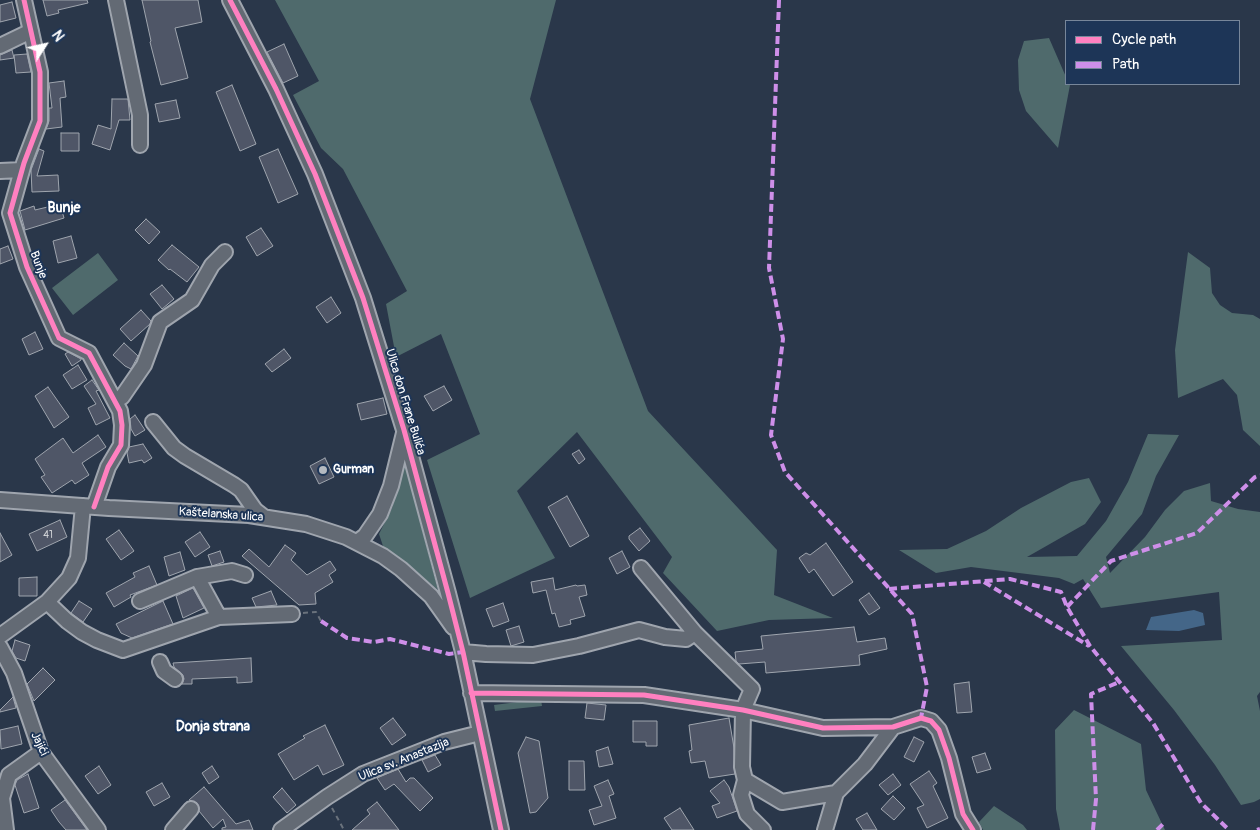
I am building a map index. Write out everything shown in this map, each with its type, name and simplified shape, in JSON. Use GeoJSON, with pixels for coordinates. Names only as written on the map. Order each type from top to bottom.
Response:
{"type":"FeatureCollection","features":[{"type":"Feature","properties":{"kind":"street","name":"Bunje"},"geometry":{"type":"LineString","coordinates":[[24,0],[40,72],[40,121],[22,170],[10,213],[27,267],[59,338],[89,353],[116,401],[122,425],[121,446],[88,507]]}},
{"type":"Feature","properties":{"kind":"street"},"geometry":{"type":"LineString","coordinates":[[116,0],[140,115],[140,145]]}},
{"type":"Feature","properties":{"kind":"street","name":"Ulica don Frane Bulića"},"geometry":{"type":"LineString","coordinates":[[230,0],[276,89],[315,174],[363,298],[404,430],[463,652],[501,830]]}},
{"type":"Feature","properties":{"kind":"street"},"geometry":{"type":"LineString","coordinates":[[0,46],[31,31]]}},
{"type":"Feature","properties":{"kind":"street"},"geometry":{"type":"LineString","coordinates":[[0,171],[22,170]]}},
{"type":"Feature","properties":{"kind":"street"},"geometry":{"type":"LineString","coordinates":[[116,401],[126,391],[144,365],[160,322],[192,300],[212,265],[225,252]]}},
{"type":"Feature","properties":{"kind":"street"},"geometry":{"type":"LineString","coordinates":[[153,422],[174,448],[234,484],[241,490],[255,510],[264,517]]}},
{"type":"Feature","properties":{"kind":"street"},"geometry":{"type":"LineString","coordinates":[[357,542],[371,529],[386,501],[397,465],[404,430]]}},
{"type":"Feature","properties":{"kind":"street"},"geometry":{"type":"LineString","coordinates":[[226,514],[232,511],[239,501],[240,495],[234,484]]}},
{"type":"Feature","properties":{"kind":"street","name":"Kaštelanska ulica"},"geometry":{"type":"LineString","coordinates":[[0,500],[88,507],[226,514],[264,517],[306,524],[357,542],[383,556],[417,582],[440,608],[459,638]]}},
{"type":"Feature","properties":{"kind":"street"},"geometry":{"type":"LineString","coordinates":[[0,636],[47,602],[69,578],[78,558],[88,507]]}},
{"type":"Feature","properties":{"kind":"street"},"geometry":{"type":"LineString","coordinates":[[641,568],[695,633],[752,689],[743,710],[742,767],[745,780],[741,795],[747,814],[763,830]]}},
{"type":"Feature","properties":{"kind":"street"},"geometry":{"type":"LineString","coordinates":[[140,601],[198,577],[232,570],[245,575]]}},
{"type":"Feature","properties":{"kind":"street"},"geometry":{"type":"LineString","coordinates":[[198,577],[219,617]]}},
{"type":"Feature","properties":{"kind":"street"},"geometry":{"type":"LineString","coordinates":[[47,602],[63,618],[82,632],[124,650],[219,617],[292,614]]}},
{"type":"Feature","properties":{"kind":"street"},"geometry":{"type":"LineString","coordinates":[[463,652],[533,655],[579,646],[639,630],[665,637],[686,639],[695,633]]}},
{"type":"Feature","properties":{"kind":"street","name":"Jajići"},"geometry":{"type":"LineString","coordinates":[[0,647],[14,673],[41,752],[98,830]]}},
{"type":"Feature","properties":{"kind":"street"},"geometry":{"type":"LineString","coordinates":[[160,662],[164,671],[175,679]]}},
{"type":"Feature","properties":{"kind":"street"},"geometry":{"type":"LineString","coordinates":[[471,692],[644,695],[743,710],[823,728],[893,727],[921,718],[931,721],[939,730],[949,758],[963,814],[973,830]]}},
{"type":"Feature","properties":{"kind":"street"},"geometry":{"type":"LineString","coordinates":[[825,830],[836,793],[864,764],[893,727]]}},
{"type":"Feature","properties":{"kind":"street","name":"Ulica sv. Anastazija"},"geometry":{"type":"LineString","coordinates":[[281,830],[363,774],[444,742],[480,733]]}},
{"type":"Feature","properties":{"kind":"street"},"geometry":{"type":"LineString","coordinates":[[6,830],[2,798],[9,775],[41,752]]}},
{"type":"Feature","properties":{"kind":"street"},"geometry":{"type":"LineString","coordinates":[[745,780],[782,802],[836,793]]}},
{"type":"Feature","properties":{"kind":"street"},"geometry":{"type":"LineString","coordinates":[[173,830],[192,809]]}},
{"type":"Feature","properties":{"kind":"path"},"geometry":{"type":"LineString","coordinates":[[292,614],[316,612],[321,621]]}},
{"type":"Feature","properties":{"kind":"path"},"geometry":{"type":"LineString","coordinates":[[327,797],[344,830]]}},
{"type":"Feature","properties":{"kind":"green space"},"geometry":{"type":"Polygon","coordinates":[[[275,0],[556,0],[530,99],[648,411],[777,550],[774,595],[833,618],[769,620],[717,631],[663,573],[672,557],[577,432],[517,491],[555,558],[470,598],[427,460],[480,434],[441,334],[396,357],[386,304],[407,291],[343,169],[321,148],[293,95],[319,81],[275,0]]]}},
{"type":"Feature","properties":{"kind":"green space"},"geometry":{"type":"Polygon","coordinates":[[[1049,38],[1065,75],[1065,85],[1070,85],[1058,148],[1026,111],[1019,90],[1018,60],[1024,41],[1049,38]]]}},
{"type":"Feature","properties":{"kind":"green space"},"geometry":{"type":"Polygon","coordinates":[[[1188,252],[1210,268],[1212,293],[1220,305],[1232,313],[1253,315],[1260,319],[1260,446],[1243,430],[1237,395],[1223,379],[1178,398],[1175,350],[1188,252]]]}},
{"type":"Feature","properties":{"kind":"green space"},"geometry":{"type":"Polygon","coordinates":[[[98,253],[118,280],[73,315],[52,288],[98,253]]]}},
{"type":"Feature","properties":{"kind":"green space"},"geometry":{"type":"Polygon","coordinates":[[[1148,434],[1179,435],[1156,476],[1142,514],[1106,557],[1110,573],[1145,537],[1165,510],[1184,491],[1210,483],[1211,501],[1238,509],[1260,512],[1260,692],[1257,696],[1260,711],[1260,799],[1254,802],[1241,805],[1215,765],[1174,710],[1121,646],[1222,640],[1219,592],[1101,608],[1083,579],[1074,584],[1059,578],[971,567],[936,573],[899,550],[947,549],[986,531],[1021,508],[1071,482],[1089,478],[1101,502],[1085,524],[1027,557],[1077,556],[1106,521],[1128,482],[1148,434]]]}},
{"type":"Feature","properties":{"kind":"green space"},"geometry":{"type":"Polygon","coordinates":[[[405,464],[438,590],[401,559],[384,549],[379,534],[392,508],[405,464]]]}},
{"type":"Feature","properties":{"kind":"green space"},"geometry":{"type":"Polygon","coordinates":[[[541,699],[542,706],[495,711],[494,705],[541,699]]]}},
{"type":"Feature","properties":{"kind":"green space"},"geometry":{"type":"Polygon","coordinates":[[[1074,710],[1141,744],[1146,790],[1165,830],[1060,830],[1056,809],[1055,730],[1074,710]]]}},
{"type":"Feature","properties":{"kind":"green space"},"geometry":{"type":"Polygon","coordinates":[[[994,806],[1023,825],[1027,830],[983,830],[979,822],[994,806]]]}},
{"type":"Feature","properties":{"kind":"water"},"geometry":{"type":"Polygon","coordinates":[[[1194,610],[1203,613],[1205,625],[1179,631],[1146,630],[1151,617],[1194,610]]]}},
{"type":"Feature","properties":{"kind":"building"},"geometry":{"type":"Polygon","coordinates":[[[43,0],[87,0],[88,3],[58,10],[59,13],[47,16],[43,0]]]}},
{"type":"Feature","properties":{"kind":"building"},"geometry":{"type":"Polygon","coordinates":[[[142,0],[198,0],[202,22],[175,28],[188,78],[161,85],[142,0]]]}},
{"type":"Feature","properties":{"kind":"building"},"geometry":{"type":"Polygon","coordinates":[[[12,2],[16,18],[0,22],[0,5],[12,2]]]}},
{"type":"Feature","properties":{"kind":"building"},"geometry":{"type":"Polygon","coordinates":[[[284,44],[298,76],[283,83],[267,52],[284,44]]]}},
{"type":"Feature","properties":{"kind":"building"},"geometry":{"type":"Polygon","coordinates":[[[12,50],[14,58],[0,60],[0,55],[12,50]]]}},
{"type":"Feature","properties":{"kind":"building"},"geometry":{"type":"Polygon","coordinates":[[[27,54],[31,72],[16,73],[14,55],[27,54]]]}},
{"type":"Feature","properties":{"kind":"building"},"geometry":{"type":"Polygon","coordinates":[[[64,81],[66,97],[60,98],[62,127],[46,129],[49,121],[49,108],[52,108],[49,83],[64,81]]]}},
{"type":"Feature","properties":{"kind":"building"},"geometry":{"type":"Polygon","coordinates":[[[232,85],[256,144],[240,151],[216,92],[232,85]]]}},
{"type":"Feature","properties":{"kind":"building"},"geometry":{"type":"Polygon","coordinates":[[[112,99],[128,99],[130,120],[119,120],[110,150],[92,144],[98,125],[111,129],[112,99]]]}},
{"type":"Feature","properties":{"kind":"building"},"geometry":{"type":"Polygon","coordinates":[[[176,100],[180,118],[159,122],[155,104],[176,100]]]}},
{"type":"Feature","properties":{"kind":"building"},"geometry":{"type":"Polygon","coordinates":[[[61,133],[79,133],[79,151],[61,151],[61,133]]]}},
{"type":"Feature","properties":{"kind":"building"},"geometry":{"type":"Polygon","coordinates":[[[39,149],[44,151],[37,176],[58,175],[59,191],[32,192],[31,170],[39,149]]]}},
{"type":"Feature","properties":{"kind":"building"},"geometry":{"type":"Polygon","coordinates":[[[278,149],[298,194],[278,203],[259,157],[278,149]]]}},
{"type":"Feature","properties":{"kind":"building"},"geometry":{"type":"Polygon","coordinates":[[[60,204],[64,218],[25,230],[20,211],[34,206],[35,210],[60,204]]]}},
{"type":"Feature","properties":{"kind":"building"},"geometry":{"type":"Polygon","coordinates":[[[146,219],[160,232],[149,244],[135,230],[146,219]]]}},
{"type":"Feature","properties":{"kind":"building"},"geometry":{"type":"Polygon","coordinates":[[[261,228],[273,246],[257,256],[246,237],[261,228]]]}},
{"type":"Feature","properties":{"kind":"building"},"geometry":{"type":"Polygon","coordinates":[[[71,236],[77,258],[58,263],[53,241],[71,236]]]}},
{"type":"Feature","properties":{"kind":"building"},"geometry":{"type":"Polygon","coordinates":[[[172,245],[199,267],[187,282],[158,260],[172,245]]]}},
{"type":"Feature","properties":{"kind":"building"},"geometry":{"type":"Polygon","coordinates":[[[8,246],[13,259],[0,264],[0,249],[8,246]]]}},
{"type":"Feature","properties":{"kind":"building"},"geometry":{"type":"Polygon","coordinates":[[[162,285],[174,299],[162,309],[150,294],[162,285]]]}},
{"type":"Feature","properties":{"kind":"building"},"geometry":{"type":"Polygon","coordinates":[[[331,297],[341,313],[327,323],[316,307],[331,297]]]}},
{"type":"Feature","properties":{"kind":"building"},"geometry":{"type":"Polygon","coordinates":[[[141,310],[151,321],[131,341],[120,329],[141,310]]]}},
{"type":"Feature","properties":{"kind":"building"},"geometry":{"type":"Polygon","coordinates":[[[35,332],[43,349],[29,355],[22,339],[35,332]]]}},
{"type":"Feature","properties":{"kind":"building"},"geometry":{"type":"Polygon","coordinates":[[[124,343],[138,356],[131,369],[113,355],[124,343]]]}},
{"type":"Feature","properties":{"kind":"building"},"geometry":{"type":"Polygon","coordinates":[[[284,349],[291,358],[272,372],[265,364],[284,349]]]}},
{"type":"Feature","properties":{"kind":"building"},"geometry":{"type":"Polygon","coordinates":[[[68,352],[81,360],[72,366],[65,354],[68,352]]]}},
{"type":"Feature","properties":{"kind":"building"},"geometry":{"type":"Polygon","coordinates":[[[78,365],[87,380],[72,389],[63,375],[78,365]]]}},
{"type":"Feature","properties":{"kind":"building"},"geometry":{"type":"Polygon","coordinates":[[[92,380],[99,390],[96,391],[110,418],[96,425],[88,408],[96,404],[84,386],[92,380]]]}},
{"type":"Feature","properties":{"kind":"building"},"geometry":{"type":"Polygon","coordinates":[[[444,386],[452,400],[433,411],[424,396],[444,386]]]}},
{"type":"Feature","properties":{"kind":"building"},"geometry":{"type":"Polygon","coordinates":[[[48,387],[69,417],[54,428],[35,396],[48,387]]]}},
{"type":"Feature","properties":{"kind":"building"},"geometry":{"type":"Polygon","coordinates":[[[383,398],[387,414],[361,420],[357,404],[383,398]]]}},
{"type":"Feature","properties":{"kind":"building"},"geometry":{"type":"Polygon","coordinates":[[[135,415],[145,430],[135,436],[131,429],[130,419],[135,415]]]}},
{"type":"Feature","properties":{"kind":"building"},"geometry":{"type":"Polygon","coordinates":[[[98,435],[106,447],[82,463],[89,475],[75,484],[72,480],[52,493],[41,477],[45,475],[35,459],[63,438],[73,453],[98,435]]]}},
{"type":"Feature","properties":{"kind":"building"},"geometry":{"type":"Polygon","coordinates":[[[143,444],[152,458],[144,463],[142,460],[129,463],[127,453],[129,447],[143,444]]]}},
{"type":"Feature","properties":{"kind":"building"},"geometry":{"type":"Polygon","coordinates":[[[579,450],[585,459],[579,464],[572,454],[579,450]]]}},
{"type":"Feature","properties":{"kind":"building"},"geometry":{"type":"Polygon","coordinates":[[[325,458],[334,477],[319,484],[310,466],[325,458]]]}},
{"type":"Feature","properties":{"kind":"building"},"geometry":{"type":"Polygon","coordinates":[[[567,496],[589,536],[570,547],[548,507],[567,496]]]}},
{"type":"Feature","properties":{"kind":"building"},"geometry":{"type":"Polygon","coordinates":[[[60,520],[67,537],[37,551],[29,534],[60,520]]]}},
{"type":"Feature","properties":{"kind":"building"},"geometry":{"type":"Polygon","coordinates":[[[640,528],[650,541],[639,551],[629,539],[629,536],[640,528]]]}},
{"type":"Feature","properties":{"kind":"building"},"geometry":{"type":"Polygon","coordinates":[[[119,530],[134,551],[121,560],[106,539],[119,530]]]}},
{"type":"Feature","properties":{"kind":"building"},"geometry":{"type":"Polygon","coordinates":[[[200,532],[210,547],[195,557],[185,542],[200,532]]]}},
{"type":"Feature","properties":{"kind":"building"},"geometry":{"type":"Polygon","coordinates":[[[0,533],[12,555],[0,562],[0,533]]]}},
{"type":"Feature","properties":{"kind":"building"},"geometry":{"type":"Polygon","coordinates":[[[826,543],[853,582],[833,596],[814,569],[809,573],[799,558],[806,553],[810,555],[826,543]]]}},
{"type":"Feature","properties":{"kind":"building"},"geometry":{"type":"Polygon","coordinates":[[[285,545],[296,553],[291,560],[307,575],[330,561],[336,570],[329,575],[333,582],[315,593],[316,604],[299,605],[242,556],[249,549],[269,567],[285,545]]]}},
{"type":"Feature","properties":{"kind":"building"},"geometry":{"type":"Polygon","coordinates":[[[220,551],[224,562],[212,566],[208,555],[220,551]]]}},
{"type":"Feature","properties":{"kind":"building"},"geometry":{"type":"Polygon","coordinates":[[[622,551],[630,567],[617,574],[609,558],[622,551]]]}},
{"type":"Feature","properties":{"kind":"building"},"geometry":{"type":"Polygon","coordinates":[[[180,552],[185,570],[169,576],[164,557],[180,552]]]}},
{"type":"Feature","properties":{"kind":"building"},"geometry":{"type":"Polygon","coordinates":[[[149,566],[157,585],[130,595],[131,597],[114,607],[106,593],[135,577],[133,573],[149,566]]]}},
{"type":"Feature","properties":{"kind":"building"},"geometry":{"type":"Polygon","coordinates":[[[37,577],[37,596],[19,596],[19,578],[37,577]]]}},
{"type":"Feature","properties":{"kind":"building"},"geometry":{"type":"Polygon","coordinates":[[[553,578],[555,590],[585,585],[587,595],[579,597],[585,616],[570,620],[571,624],[559,627],[555,613],[552,614],[546,590],[533,593],[531,582],[553,578]]]}},
{"type":"Feature","properties":{"kind":"building"},"geometry":{"type":"Polygon","coordinates":[[[193,588],[204,608],[183,618],[176,596],[193,588]]]}},
{"type":"Feature","properties":{"kind":"building"},"geometry":{"type":"Polygon","coordinates":[[[271,591],[277,605],[256,607],[252,598],[271,591]]]}},
{"type":"Feature","properties":{"kind":"building"},"geometry":{"type":"Polygon","coordinates":[[[869,593],[880,608],[869,615],[859,600],[869,593]]]}},
{"type":"Feature","properties":{"kind":"building"},"geometry":{"type":"Polygon","coordinates":[[[79,601],[92,609],[83,622],[71,613],[79,601]]]}},
{"type":"Feature","properties":{"kind":"building"},"geometry":{"type":"Polygon","coordinates":[[[163,601],[173,624],[132,638],[121,633],[116,624],[163,601]]]}},
{"type":"Feature","properties":{"kind":"building"},"geometry":{"type":"Polygon","coordinates":[[[503,603],[509,621],[493,627],[486,609],[503,603]]]}},
{"type":"Feature","properties":{"kind":"building"},"geometry":{"type":"Polygon","coordinates":[[[519,626],[524,642],[511,646],[506,630],[519,626]]]}},
{"type":"Feature","properties":{"kind":"building"},"geometry":{"type":"Polygon","coordinates":[[[854,627],[857,642],[885,638],[887,649],[859,655],[860,665],[766,673],[765,662],[739,664],[736,661],[735,652],[763,649],[761,636],[854,627]]]}},
{"type":"Feature","properties":{"kind":"building"},"geometry":{"type":"Polygon","coordinates":[[[15,640],[30,645],[25,661],[16,658],[12,651],[15,640]]]}},
{"type":"Feature","properties":{"kind":"building"},"geometry":{"type":"Polygon","coordinates":[[[251,658],[252,682],[237,683],[237,677],[192,679],[192,684],[182,684],[183,675],[174,667],[173,663],[251,658]]]}},
{"type":"Feature","properties":{"kind":"building"},"geometry":{"type":"Polygon","coordinates":[[[43,668],[55,680],[34,701],[27,684],[43,668]]]}},
{"type":"Feature","properties":{"kind":"building"},"geometry":{"type":"Polygon","coordinates":[[[969,682],[972,712],[957,713],[954,684],[969,682]]]}},
{"type":"Feature","properties":{"kind":"building"},"geometry":{"type":"Polygon","coordinates":[[[13,697],[16,708],[0,712],[0,710],[13,697]]]}},
{"type":"Feature","properties":{"kind":"building"},"geometry":{"type":"Polygon","coordinates":[[[587,703],[606,705],[604,720],[585,718],[587,703]]]}},
{"type":"Feature","properties":{"kind":"building"},"geometry":{"type":"Polygon","coordinates":[[[393,718],[406,735],[392,745],[380,728],[393,718]]]}},
{"type":"Feature","properties":{"kind":"building"},"geometry":{"type":"Polygon","coordinates":[[[729,718],[734,748],[735,774],[709,778],[705,761],[691,763],[689,751],[692,750],[689,725],[729,718]]]}},
{"type":"Feature","properties":{"kind":"building"},"geometry":{"type":"Polygon","coordinates":[[[633,721],[657,721],[657,746],[646,746],[646,742],[633,742],[633,721]]]}},
{"type":"Feature","properties":{"kind":"building"},"geometry":{"type":"Polygon","coordinates":[[[325,725],[344,765],[323,775],[318,765],[294,780],[278,754],[305,738],[303,736],[325,725]]]}},
{"type":"Feature","properties":{"kind":"building"},"geometry":{"type":"Polygon","coordinates":[[[18,726],[22,744],[1,749],[0,730],[18,726]]]}},
{"type":"Feature","properties":{"kind":"building"},"geometry":{"type":"Polygon","coordinates":[[[526,737],[539,741],[548,798],[536,812],[530,813],[518,753],[526,737]]]}},
{"type":"Feature","properties":{"kind":"building"},"geometry":{"type":"Polygon","coordinates":[[[914,737],[924,742],[914,762],[904,757],[914,737]]]}},
{"type":"Feature","properties":{"kind":"building"},"geometry":{"type":"Polygon","coordinates":[[[608,747],[613,764],[599,767],[596,751],[608,747]]]}},
{"type":"Feature","properties":{"kind":"building"},"geometry":{"type":"Polygon","coordinates":[[[985,753],[991,769],[977,773],[972,757],[985,753]]]}},
{"type":"Feature","properties":{"kind":"building"},"geometry":{"type":"Polygon","coordinates":[[[435,755],[441,765],[428,772],[422,760],[435,755]]]}},
{"type":"Feature","properties":{"kind":"building"},"geometry":{"type":"Polygon","coordinates":[[[569,761],[584,761],[585,790],[569,790],[569,761]]]}},
{"type":"Feature","properties":{"kind":"building"},"geometry":{"type":"Polygon","coordinates":[[[99,766],[111,785],[98,794],[85,776],[99,766]]]}},
{"type":"Feature","properties":{"kind":"building"},"geometry":{"type":"Polygon","coordinates":[[[212,766],[219,777],[209,784],[202,773],[212,766]]]}},
{"type":"Feature","properties":{"kind":"building"},"geometry":{"type":"Polygon","coordinates":[[[398,769],[406,782],[410,778],[414,778],[433,798],[420,811],[394,784],[385,790],[377,778],[398,769]]]}},
{"type":"Feature","properties":{"kind":"building"},"geometry":{"type":"Polygon","coordinates":[[[929,771],[937,783],[933,786],[948,818],[927,828],[917,808],[924,805],[910,784],[929,771]]]}},
{"type":"Feature","properties":{"kind":"building"},"geometry":{"type":"Polygon","coordinates":[[[28,774],[39,808],[24,813],[15,785],[17,780],[28,774]]]}},
{"type":"Feature","properties":{"kind":"building"},"geometry":{"type":"Polygon","coordinates":[[[893,774],[901,785],[888,795],[879,785],[893,774]]]}},
{"type":"Feature","properties":{"kind":"building"},"geometry":{"type":"Polygon","coordinates":[[[608,780],[614,794],[609,796],[616,818],[594,825],[589,810],[602,806],[594,786],[608,780]]]}},
{"type":"Feature","properties":{"kind":"building"},"geometry":{"type":"Polygon","coordinates":[[[724,780],[729,787],[737,811],[717,818],[712,806],[720,803],[710,791],[724,780]]]}},
{"type":"Feature","properties":{"kind":"building"},"geometry":{"type":"Polygon","coordinates":[[[162,783],[170,797],[154,806],[146,792],[162,783]]]}},
{"type":"Feature","properties":{"kind":"building"},"geometry":{"type":"Polygon","coordinates":[[[204,787],[236,824],[249,820],[253,830],[222,830],[222,828],[226,827],[223,819],[213,828],[199,811],[197,803],[189,800],[204,787]]]}},
{"type":"Feature","properties":{"kind":"building"},"geometry":{"type":"Polygon","coordinates":[[[282,788],[296,805],[287,813],[273,797],[282,788]]]}},
{"type":"Feature","properties":{"kind":"building"},"geometry":{"type":"Polygon","coordinates":[[[893,796],[905,808],[894,820],[881,809],[893,796]]]}},
{"type":"Feature","properties":{"kind":"building"},"geometry":{"type":"Polygon","coordinates":[[[65,800],[87,830],[66,830],[59,822],[51,810],[65,800]]]}},
{"type":"Feature","properties":{"kind":"building"},"geometry":{"type":"Polygon","coordinates":[[[377,802],[399,830],[352,830],[370,814],[367,810],[377,802]]]}},
{"type":"Feature","properties":{"kind":"building"},"geometry":{"type":"Polygon","coordinates":[[[680,808],[694,830],[672,830],[664,818],[680,808]]]}},
{"type":"Feature","properties":{"kind":"building"},"geometry":{"type":"Polygon","coordinates":[[[867,813],[877,830],[863,830],[856,819],[867,813]]]}},
{"type":"Feature","properties":{"kind":"marked path"},"geometry":{"type":"LineString","coordinates":[[779,0],[769,268],[783,339],[771,435],[785,472],[912,614],[927,687],[921,718]]}},
{"type":"Feature","properties":{"kind":"marked path"},"geometry":{"type":"LineString","coordinates":[[1067,607],[1111,561],[1197,533],[1255,477],[1260,475]]}},
{"type":"Feature","properties":{"kind":"marked path"},"geometry":{"type":"LineString","coordinates":[[889,589],[1010,579],[1061,592],[1067,607],[1090,646],[1153,723],[1201,803],[1229,830]]}},
{"type":"Feature","properties":{"kind":"marked path"},"geometry":{"type":"LineString","coordinates":[[984,582],[1089,646]]}},
{"type":"Feature","properties":{"kind":"marked path"},"geometry":{"type":"LineString","coordinates":[[321,621],[347,638],[374,642],[390,639],[449,654],[463,652]]}},
{"type":"Feature","properties":{"kind":"marked path"},"geometry":{"type":"LineString","coordinates":[[1093,830],[1096,799],[1091,694],[1119,682]]}},
{"type":"Feature","properties":{"kind":"marked path"},"geometry":{"type":"LineString","coordinates":[[1157,830],[1164,823]]}},
{"type":"Feature","properties":{"kind":"cycle path"},"geometry":{"type":"LineString","coordinates":[[24,0],[40,72],[40,121],[24,163],[10,213],[27,267],[59,338],[89,353],[120,411],[122,425],[121,445],[108,467],[94,507]]}},
{"type":"Feature","properties":{"kind":"cycle path"},"geometry":{"type":"LineString","coordinates":[[230,0],[276,89],[315,174],[363,298],[404,430],[448,593],[463,652],[501,830]]}},
{"type":"Feature","properties":{"kind":"cycle path"},"geometry":{"type":"LineString","coordinates":[[471,693],[644,695],[743,710],[823,728],[893,727],[921,718],[931,721],[939,730],[949,758],[963,814],[973,830]]}},
{"type":"Feature","properties":{"kind":"place","name":"Gurman"},"geometry":{"type":"Point","coordinates":[323,470]}},
{"type":"Feature","properties":{"kind":"district","name":"Bunje"},"geometry":{"type":"Point","coordinates":[64,208]}},
{"type":"Feature","properties":{"kind":"district","name":"Donja strana"},"geometry":{"type":"Point","coordinates":[213,727]}}]}
